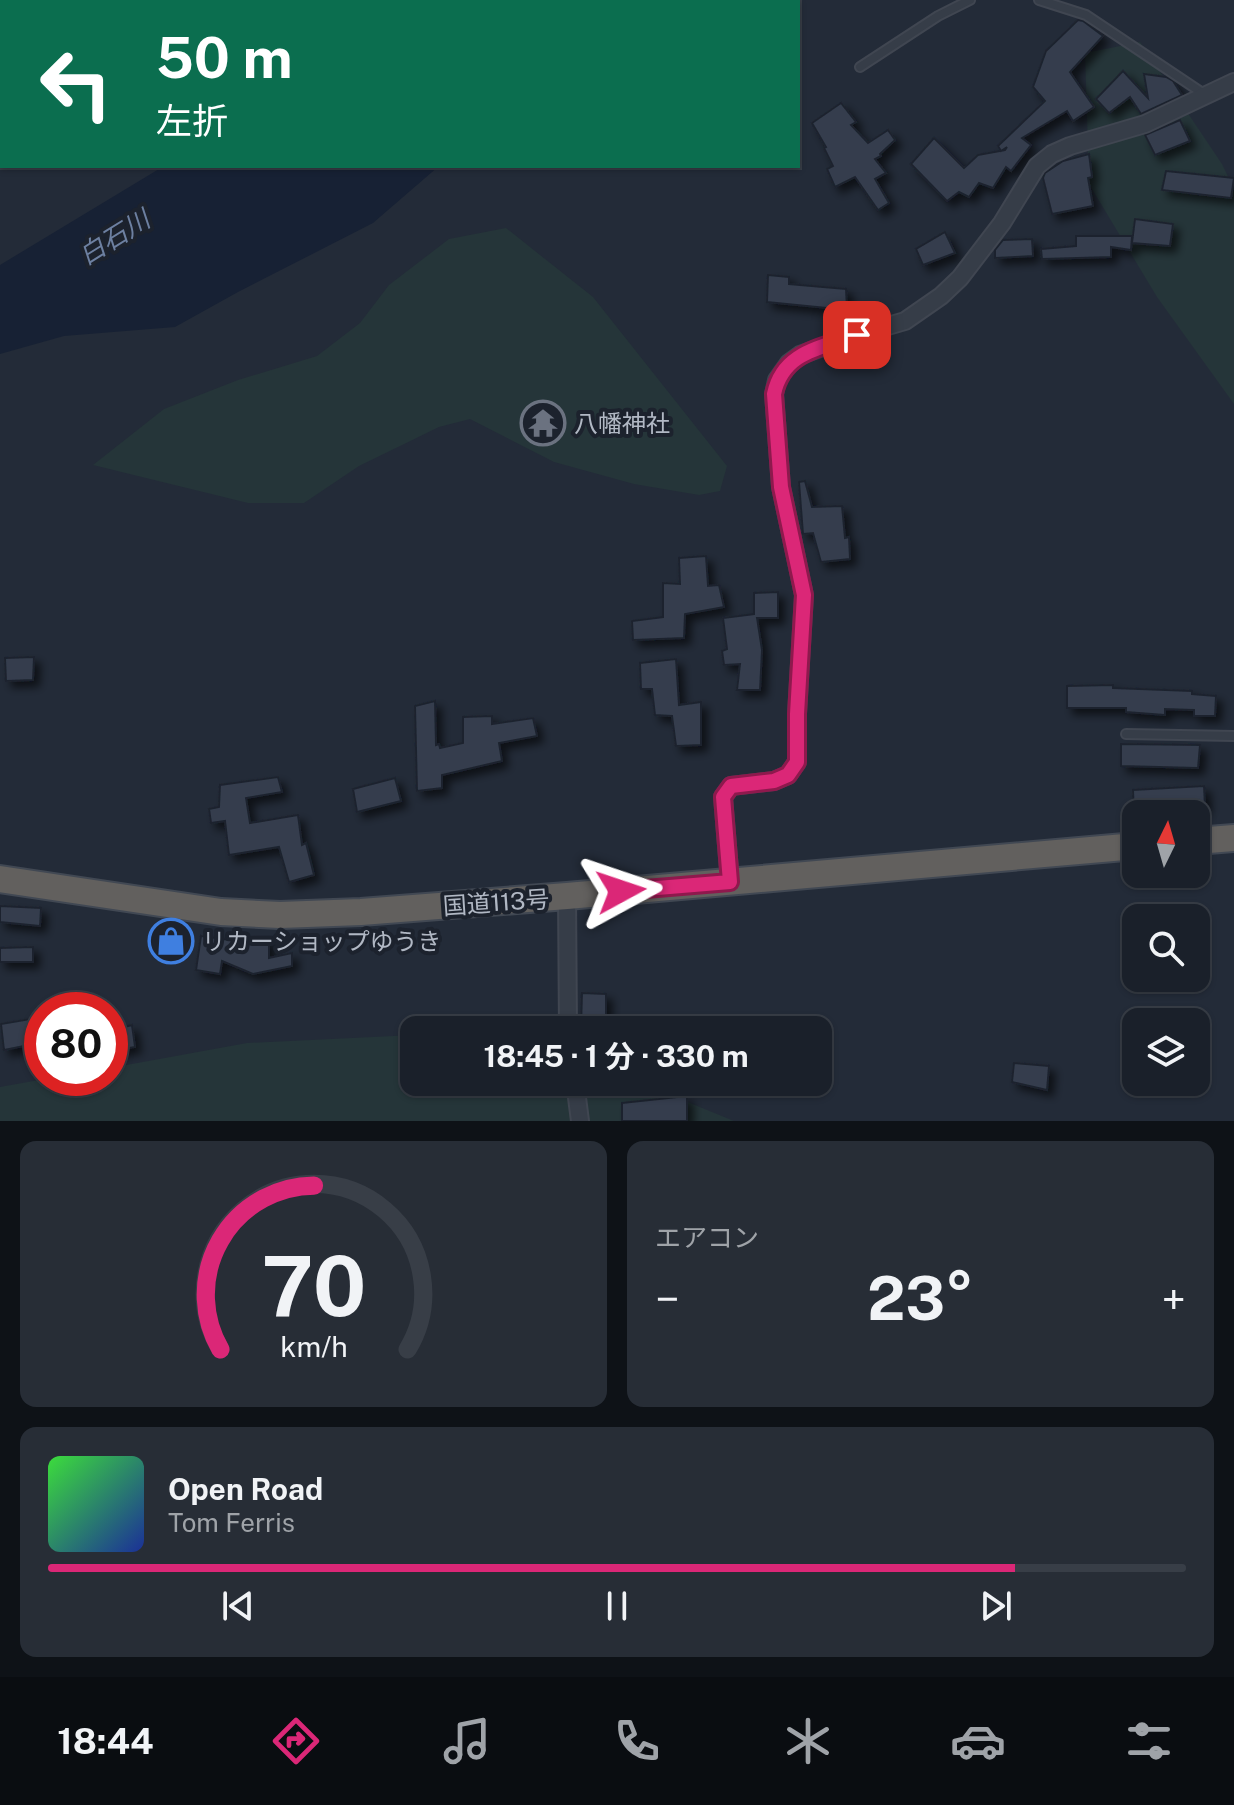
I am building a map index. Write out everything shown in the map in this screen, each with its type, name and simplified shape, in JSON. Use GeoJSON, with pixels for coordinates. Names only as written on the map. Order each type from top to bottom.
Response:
{"type":"FeatureCollection","features":[{"type":"Feature","properties":{"kind":"highway"},"geometry":{"type":"LineString","coordinates":[[1210,840],[1234,838]]}},
{"type":"Feature","properties":{"kind":"highway","name":"国道113号"},"geometry":{"type":"LineString","coordinates":[[0,879],[221,912],[280,915],[567,896],[1122,847]]}},
{"type":"Feature","properties":{"kind":"street"},"geometry":{"type":"LineString","coordinates":[[730,882],[723,797],[731,786],[774,781],[788,775],[797,762],[804,595],[781,487],[774,394],[777,380],[789,363],[800,355],[905,321],[941,296],[960,278],[1002,223],[1037,166],[1052,154],[1145,124],[1234,82]]}},
{"type":"Feature","properties":{"kind":"street"},"geometry":{"type":"LineString","coordinates":[[567,896],[568,1016]]}},
{"type":"Feature","properties":{"kind":"street"},"geometry":{"type":"LineString","coordinates":[[577,1096],[580,1121]]}},
{"type":"Feature","properties":{"kind":"lane"},"geometry":{"type":"LineString","coordinates":[[860,67],[938,16],[970,0]]}},
{"type":"Feature","properties":{"kind":"lane"},"geometry":{"type":"LineString","coordinates":[[1039,0],[1086,15],[1206,96]]}},
{"type":"Feature","properties":{"kind":"lane"},"geometry":{"type":"LineString","coordinates":[[1126,734],[1234,736]]}},
{"type":"Feature","properties":{"kind":"shaded area"},"geometry":{"type":"Polygon","coordinates":[[[1140,42],[1222,164],[1234,189],[1234,404],[1157,297],[1089,184],[1085,53],[1140,42]]]}},
{"type":"Feature","properties":{"kind":"shaded area"},"geometry":{"type":"Polygon","coordinates":[[[506,228],[593,297],[727,466],[720,491],[699,495],[634,484],[554,462],[470,419],[439,427],[359,466],[304,503],[248,503],[93,465],[164,409],[238,380],[317,356],[360,323],[389,285],[449,239],[506,228]]]}},
{"type":"Feature","properties":{"kind":"shaded area"},"geometry":{"type":"Polygon","coordinates":[[[400,1036],[400,1096],[673,1096],[734,1121],[0,1121],[0,1087],[24,1083],[24,1096],[128,1096],[128,1065],[247,1043],[400,1036]]]}},
{"type":"Feature","properties":{"kind":"water","name":"白石川"},"geometry":{"type":"Polygon","coordinates":[[[161,168],[437,168],[373,223],[175,327],[64,336],[0,354],[0,265],[161,168]]]}},
{"type":"Feature","properties":{"kind":"building"},"geometry":{"type":"Polygon","coordinates":[[[1078,20],[1103,36],[1070,72],[1094,107],[1073,121],[1067,111],[1022,138],[1031,145],[1011,171],[1006,167],[993,188],[979,183],[969,197],[959,192],[947,201],[911,164],[934,138],[964,168],[978,155],[1001,151],[998,146],[1045,101],[1033,87],[1046,51],[1078,20]]]}},
{"type":"Feature","properties":{"kind":"building"},"geometry":{"type":"Polygon","coordinates":[[[1123,71],[1148,98],[1144,74],[1166,77],[1173,81],[1182,95],[1141,114],[1130,97],[1109,113],[1096,99],[1123,71]]]}},
{"type":"Feature","properties":{"kind":"building"},"geometry":{"type":"Polygon","coordinates":[[[841,103],[856,122],[851,125],[868,143],[888,130],[895,140],[875,159],[886,173],[875,179],[889,203],[878,210],[855,177],[835,187],[827,169],[833,166],[812,123],[841,103]]]}},
{"type":"Feature","properties":{"kind":"building"},"geometry":{"type":"Polygon","coordinates":[[[1180,120],[1190,141],[1155,155],[1145,135],[1180,120]]]}},
{"type":"Feature","properties":{"kind":"building"},"geometry":{"type":"Polygon","coordinates":[[[1089,154],[1092,177],[1088,178],[1093,206],[1052,214],[1043,178],[1045,173],[1063,161],[1089,154]]]}},
{"type":"Feature","properties":{"kind":"building"},"geometry":{"type":"Polygon","coordinates":[[[1166,171],[1234,178],[1231,198],[1162,190],[1166,171]]]}},
{"type":"Feature","properties":{"kind":"building"},"geometry":{"type":"Polygon","coordinates":[[[1135,219],[1173,224],[1170,246],[1132,243],[1135,219]]]}},
{"type":"Feature","properties":{"kind":"building"},"geometry":{"type":"Polygon","coordinates":[[[945,232],[955,253],[923,265],[916,249],[945,232]]]}},
{"type":"Feature","properties":{"kind":"building"},"geometry":{"type":"Polygon","coordinates":[[[1076,236],[1132,236],[1131,250],[1111,247],[1111,257],[1042,259],[1041,249],[1076,246],[1076,236]]]}},
{"type":"Feature","properties":{"kind":"building"},"geometry":{"type":"Polygon","coordinates":[[[1032,239],[1033,256],[995,258],[995,250],[1003,240],[1032,239]]]}},
{"type":"Feature","properties":{"kind":"building"},"geometry":{"type":"Polygon","coordinates":[[[768,275],[789,277],[789,284],[846,289],[847,310],[767,302],[768,275]]]}},
{"type":"Feature","properties":{"kind":"building"},"geometry":{"type":"Polygon","coordinates":[[[805,481],[812,507],[842,506],[850,559],[821,562],[813,533],[803,534],[799,482],[805,481]]]}},
{"type":"Feature","properties":{"kind":"building"},"geometry":{"type":"Polygon","coordinates":[[[706,556],[708,586],[719,585],[724,607],[685,614],[684,638],[633,640],[632,621],[663,617],[663,583],[680,584],[679,558],[706,556]]]}},
{"type":"Feature","properties":{"kind":"building"},"geometry":{"type":"Polygon","coordinates":[[[778,592],[778,618],[757,618],[762,650],[760,690],[737,690],[740,664],[724,665],[722,651],[727,649],[723,618],[754,614],[754,593],[778,592]]]}},
{"type":"Feature","properties":{"kind":"building"},"geometry":{"type":"Polygon","coordinates":[[[34,657],[33,680],[6,681],[5,658],[34,657]]]}},
{"type":"Feature","properties":{"kind":"building"},"geometry":{"type":"Polygon","coordinates":[[[676,659],[679,705],[701,702],[701,745],[676,746],[672,716],[655,715],[652,689],[641,689],[640,663],[676,659]]]}},
{"type":"Feature","properties":{"kind":"building"},"geometry":{"type":"Polygon","coordinates":[[[1113,685],[1113,688],[1192,691],[1192,694],[1216,696],[1215,716],[1194,716],[1194,710],[1165,709],[1165,715],[1126,712],[1126,708],[1067,708],[1067,686],[1113,685]]]}},
{"type":"Feature","properties":{"kind":"building"},"geometry":{"type":"Polygon","coordinates":[[[435,701],[436,745],[439,744],[440,748],[463,743],[463,717],[492,716],[492,724],[533,718],[537,736],[499,743],[502,761],[442,775],[442,788],[417,791],[415,706],[435,701]]]}},
{"type":"Feature","properties":{"kind":"building"},"geometry":{"type":"Polygon","coordinates":[[[1121,744],[1200,745],[1198,768],[1121,766],[1121,744]]]}},
{"type":"Feature","properties":{"kind":"building"},"geometry":{"type":"Polygon","coordinates":[[[278,777],[282,792],[246,798],[250,823],[298,815],[302,845],[306,843],[314,875],[289,882],[279,847],[229,855],[225,821],[211,823],[209,809],[219,807],[220,785],[278,777]]]}},
{"type":"Feature","properties":{"kind":"building"},"geometry":{"type":"Polygon","coordinates":[[[395,778],[401,801],[357,812],[353,789],[395,778]]]}},
{"type":"Feature","properties":{"kind":"building"},"geometry":{"type":"Polygon","coordinates":[[[1204,786],[1205,800],[1133,800],[1133,790],[1204,786]]]}},
{"type":"Feature","properties":{"kind":"building"},"geometry":{"type":"Polygon","coordinates":[[[0,906],[41,908],[40,926],[0,922],[0,906]]]}},
{"type":"Feature","properties":{"kind":"building"},"geometry":{"type":"Polygon","coordinates":[[[201,936],[230,940],[269,938],[269,958],[292,953],[292,966],[253,974],[222,961],[220,974],[196,970],[201,936]]]}},
{"type":"Feature","properties":{"kind":"building"},"geometry":{"type":"Polygon","coordinates":[[[33,947],[33,962],[0,962],[0,948],[33,947]]]}},
{"type":"Feature","properties":{"kind":"building"},"geometry":{"type":"Polygon","coordinates":[[[582,993],[606,994],[606,1016],[581,1016],[582,993]]]}},
{"type":"Feature","properties":{"kind":"building"},"geometry":{"type":"Polygon","coordinates":[[[24,1020],[24,1046],[4,1050],[1,1024],[24,1020]]]}},
{"type":"Feature","properties":{"kind":"building"},"geometry":{"type":"Polygon","coordinates":[[[132,1025],[135,1047],[128,1048],[128,1026],[132,1025]]]}},
{"type":"Feature","properties":{"kind":"building"},"geometry":{"type":"Polygon","coordinates":[[[1014,1063],[1049,1066],[1047,1090],[1012,1082],[1014,1063]]]}},
{"type":"Feature","properties":{"kind":"building"},"geometry":{"type":"Polygon","coordinates":[[[687,1096],[687,1121],[622,1121],[622,1103],[687,1096]]]}},
{"type":"Feature","properties":{"kind":"place","name":"八幡神社"},"geometry":{"type":"Point","coordinates":[543,423]}},
{"type":"Feature","properties":{"kind":"place","name":"リカーショップゆうき"},"geometry":{"type":"Point","coordinates":[171,941]}},
{"type":"Feature","properties":{"kind":"route"},"geometry":{"type":"LineString","coordinates":[[621,891],[730,882],[723,797],[731,786],[774,781],[788,775],[797,762],[804,595],[781,487],[774,394],[777,380],[789,363],[800,355],[857,335]]}}]}
